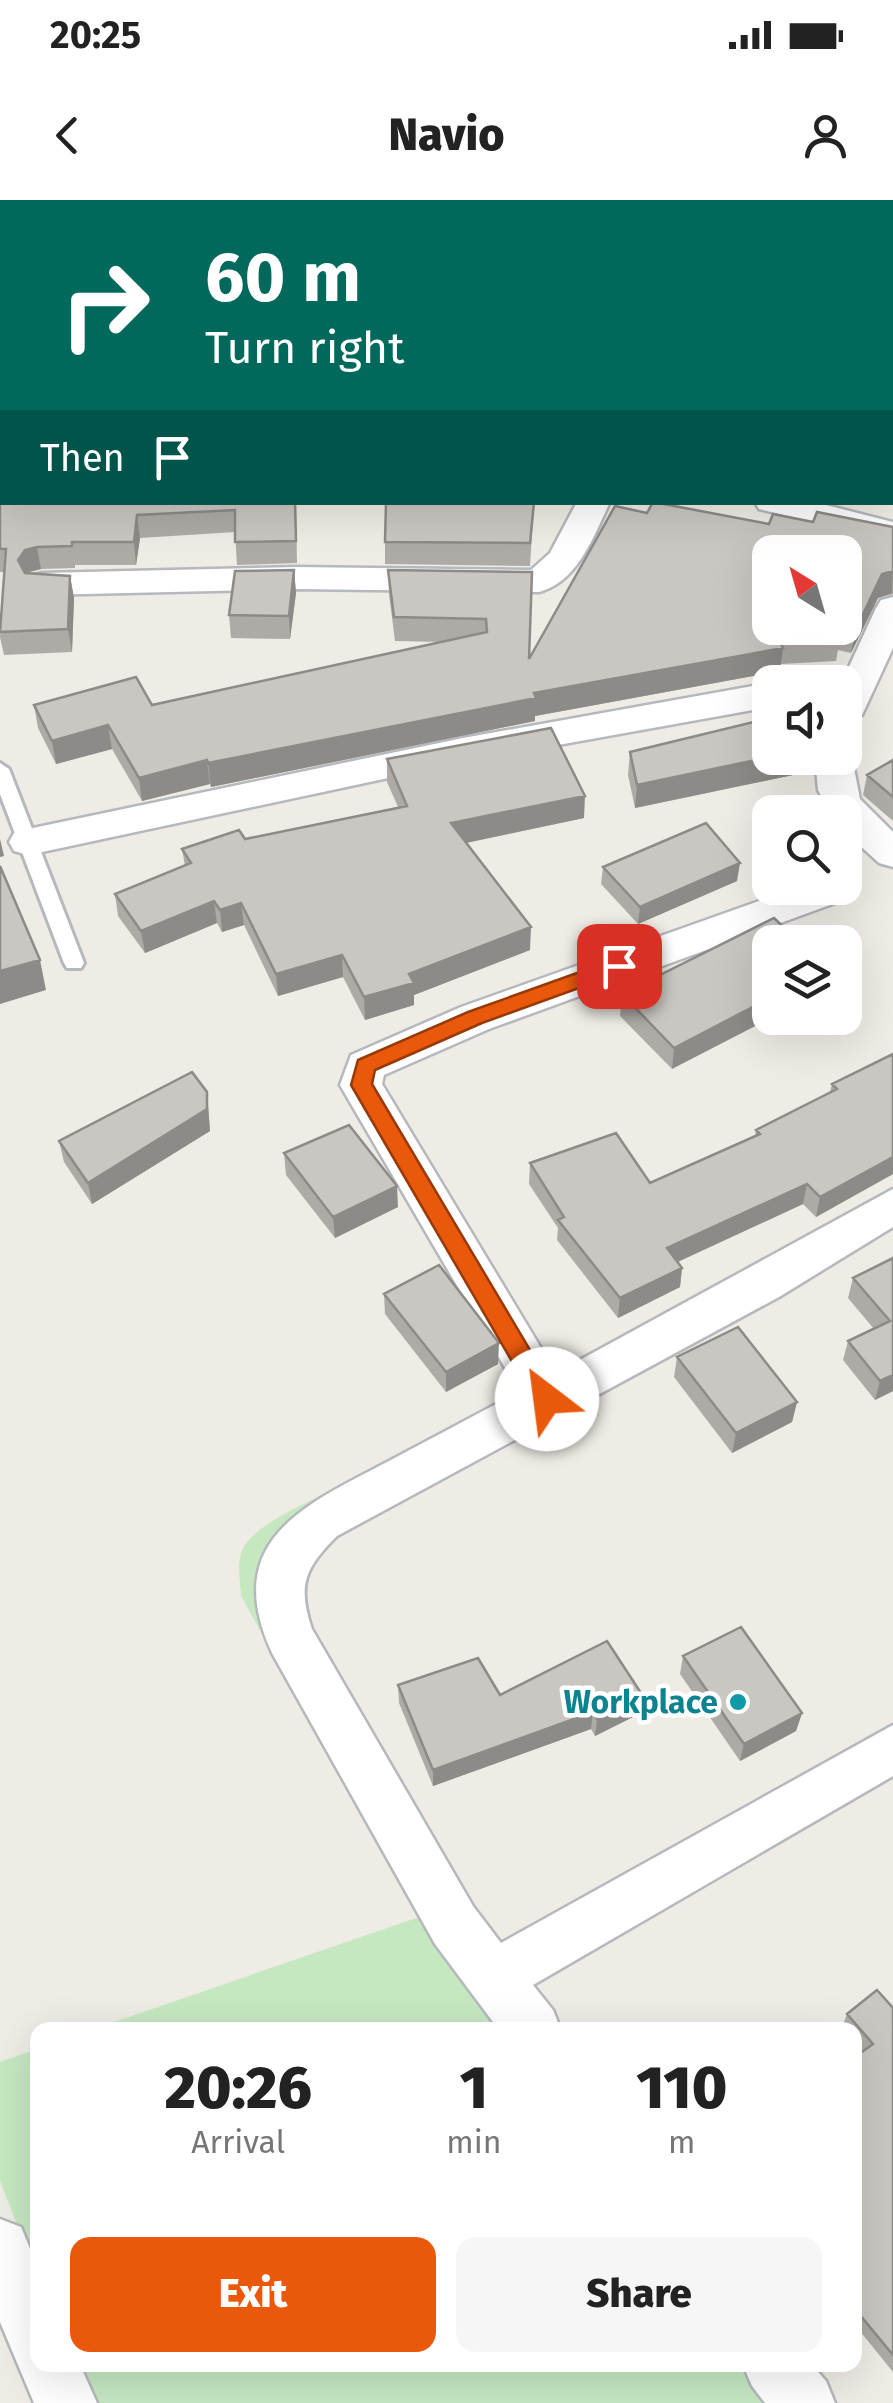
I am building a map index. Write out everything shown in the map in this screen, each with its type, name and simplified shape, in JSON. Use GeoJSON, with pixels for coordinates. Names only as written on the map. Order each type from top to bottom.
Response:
{"type":"FeatureCollection","features":[{"type":"Feature","properties":{"kind":"street"},"geometry":{"type":"LineString","coordinates":[[42,584],[296,578],[539,581],[564,559],[592,505]]}},
{"type":"Feature","properties":{"kind":"street"},"geometry":{"type":"LineString","coordinates":[[783,505],[893,532]]}},
{"type":"Feature","properties":{"kind":"street"},"geometry":{"type":"LineString","coordinates":[[862,675],[893,608]]}},
{"type":"Feature","properties":{"kind":"street"},"geometry":{"type":"LineString","coordinates":[[28,842],[464,750],[752,698]]}},
{"type":"Feature","properties":{"kind":"street"},"geometry":{"type":"LineString","coordinates":[[832,775],[842,808],[893,854]]}},
{"type":"Feature","properties":{"kind":"street"},"geometry":{"type":"LineString","coordinates":[[862,878],[893,866]]}},
{"type":"Feature","properties":{"kind":"street"},"geometry":{"type":"LineString","coordinates":[[547,1399],[361,1085],[366,1066],[475,1018],[788,905]]}},
{"type":"Feature","properties":{"kind":"street"},"geometry":{"type":"LineString","coordinates":[[527,2022],[454,1925],[290,1637],[279,1607],[278,1578],[294,1544],[320,1521],[763,1284],[893,1206]]}},
{"type":"Feature","properties":{"kind":"street"},"geometry":{"type":"LineString","coordinates":[[495,1976],[893,1749]]}},
{"type":"Feature","properties":{"kind":"street"},"geometry":{"type":"LineString","coordinates":[[0,2248],[30,2322]]}},
{"type":"Feature","properties":{"kind":"street"},"geometry":{"type":"LineString","coordinates":[[51,2372],[66,2403]]}},
{"type":"Feature","properties":{"kind":"street"},"geometry":{"type":"LineString","coordinates":[[780,2372],[804,2403]]}},
{"type":"Feature","properties":{"kind":"lane"},"geometry":{"type":"LineString","coordinates":[[0,769],[74,963]]}},
{"type":"Feature","properties":{"kind":"green space"},"geometry":{"type":"Polygon","coordinates":[[[370,1472],[271,1548],[506,2022],[114,2022],[419,1917],[241,1596],[239,1568],[247,1542],[287,1512],[370,1472]]]}},
{"type":"Feature","properties":{"kind":"green space"},"geometry":{"type":"Polygon","coordinates":[[[30,2051],[30,2257],[0,2181],[0,2062],[30,2051]]]}},
{"type":"Feature","properties":{"kind":"green space"},"geometry":{"type":"Polygon","coordinates":[[[79,2372],[747,2372],[767,2403],[93,2403],[79,2372]]]}},
{"type":"Feature","properties":{"kind":"building"},"geometry":{"type":"Polygon","coordinates":[[[0,505],[295,505],[296,541],[235,542],[235,510],[137,515],[134,542],[72,542],[72,546],[25,550],[18,560],[25,573],[70,576],[68,629],[0,632],[6,549],[0,549],[0,505]]]}},
{"type":"Feature","properties":{"kind":"building"},"geometry":{"type":"Polygon","coordinates":[[[386,505],[534,505],[530,543],[385,542],[386,505]]]}},
{"type":"Feature","properties":{"kind":"building"},"geometry":{"type":"Polygon","coordinates":[[[651,505],[669,505],[769,524],[773,514],[813,522],[817,512],[893,527],[893,571],[882,574],[862,616],[862,535],[752,535],[752,645],[783,648],[534,693],[536,698],[208,763],[207,760],[139,778],[108,725],[52,741],[34,705],[136,677],[152,705],[487,632],[486,619],[394,617],[388,570],[532,572],[529,659],[615,506],[647,513],[651,505]]]}},
{"type":"Feature","properties":{"kind":"building"},"geometry":{"type":"Polygon","coordinates":[[[294,570],[289,616],[229,615],[235,571],[294,570]]]}},
{"type":"Feature","properties":{"kind":"building"},"geometry":{"type":"Polygon","coordinates":[[[752,722],[752,761],[637,785],[630,752],[752,722]]]}},
{"type":"Feature","properties":{"kind":"building"},"geometry":{"type":"Polygon","coordinates":[[[551,728],[585,796],[451,823],[531,927],[409,974],[414,983],[364,997],[342,955],[276,974],[241,903],[220,910],[214,901],[141,931],[115,894],[191,863],[182,849],[239,830],[245,839],[407,806],[387,759],[551,728]]]}},
{"type":"Feature","properties":{"kind":"building"},"geometry":{"type":"Polygon","coordinates":[[[893,760],[893,797],[867,775],[893,760]]]}},
{"type":"Feature","properties":{"kind":"building"},"geometry":{"type":"Polygon","coordinates":[[[706,823],[740,863],[640,907],[603,867],[706,823]]]}},
{"type":"Feature","properties":{"kind":"building"},"geometry":{"type":"Polygon","coordinates":[[[0,866],[40,960],[0,971],[0,866]]]}},
{"type":"Feature","properties":{"kind":"building"},"geometry":{"type":"Polygon","coordinates":[[[774,918],[781,925],[760,925],[774,918]]]}},
{"type":"Feature","properties":{"kind":"building"},"geometry":{"type":"Polygon","coordinates":[[[752,929],[752,1007],[674,1048],[622,994],[752,929]]]}},
{"type":"Feature","properties":{"kind":"building"},"geometry":{"type":"Polygon","coordinates":[[[893,1054],[893,1157],[820,1197],[807,1184],[667,1248],[682,1268],[620,1298],[558,1220],[564,1217],[530,1163],[616,1133],[650,1183],[760,1134],[756,1130],[837,1089],[832,1084],[893,1054]]]}},
{"type":"Feature","properties":{"kind":"building"},"geometry":{"type":"Polygon","coordinates":[[[192,1072],[207,1092],[207,1109],[88,1183],[59,1141],[192,1072]]]}},
{"type":"Feature","properties":{"kind":"building"},"geometry":{"type":"Polygon","coordinates":[[[349,1125],[397,1186],[333,1217],[284,1153],[349,1125]]]}},
{"type":"Feature","properties":{"kind":"building"},"geometry":{"type":"Polygon","coordinates":[[[893,1258],[893,1375],[880,1381],[848,1341],[890,1321],[853,1278],[893,1258]]]}},
{"type":"Feature","properties":{"kind":"building"},"geometry":{"type":"Polygon","coordinates":[[[439,1265],[499,1343],[446,1372],[384,1294],[439,1265]]]}},
{"type":"Feature","properties":{"kind":"building"},"geometry":{"type":"Polygon","coordinates":[[[738,1327],[797,1402],[736,1433],[677,1357],[738,1327]]]}},
{"type":"Feature","properties":{"kind":"building","name":"Workplace"},"geometry":{"type":"Polygon","coordinates":[[[741,1627],[802,1713],[744,1744],[683,1656],[741,1627]]]}},
{"type":"Feature","properties":{"kind":"building"},"geometry":{"type":"Polygon","coordinates":[[[607,1641],[643,1696],[597,1719],[593,1712],[433,1770],[398,1685],[478,1658],[500,1695],[607,1641]]]}},
{"type":"Feature","properties":{"kind":"building"},"geometry":{"type":"Polygon","coordinates":[[[877,1990],[893,2008],[893,2355],[862,2317],[862,2052],[873,2044],[862,2031],[862,2022],[854,2022],[847,2014],[877,1990]]]}},
{"type":"Feature","properties":{"kind":"place","name":"Workplace"},"geometry":{"type":"Point","coordinates":[738,1702]}},
{"type":"Feature","properties":{"kind":"route"},"geometry":{"type":"LineString","coordinates":[[547,1399],[361,1085],[366,1066],[475,1018],[619,966]]}}]}
